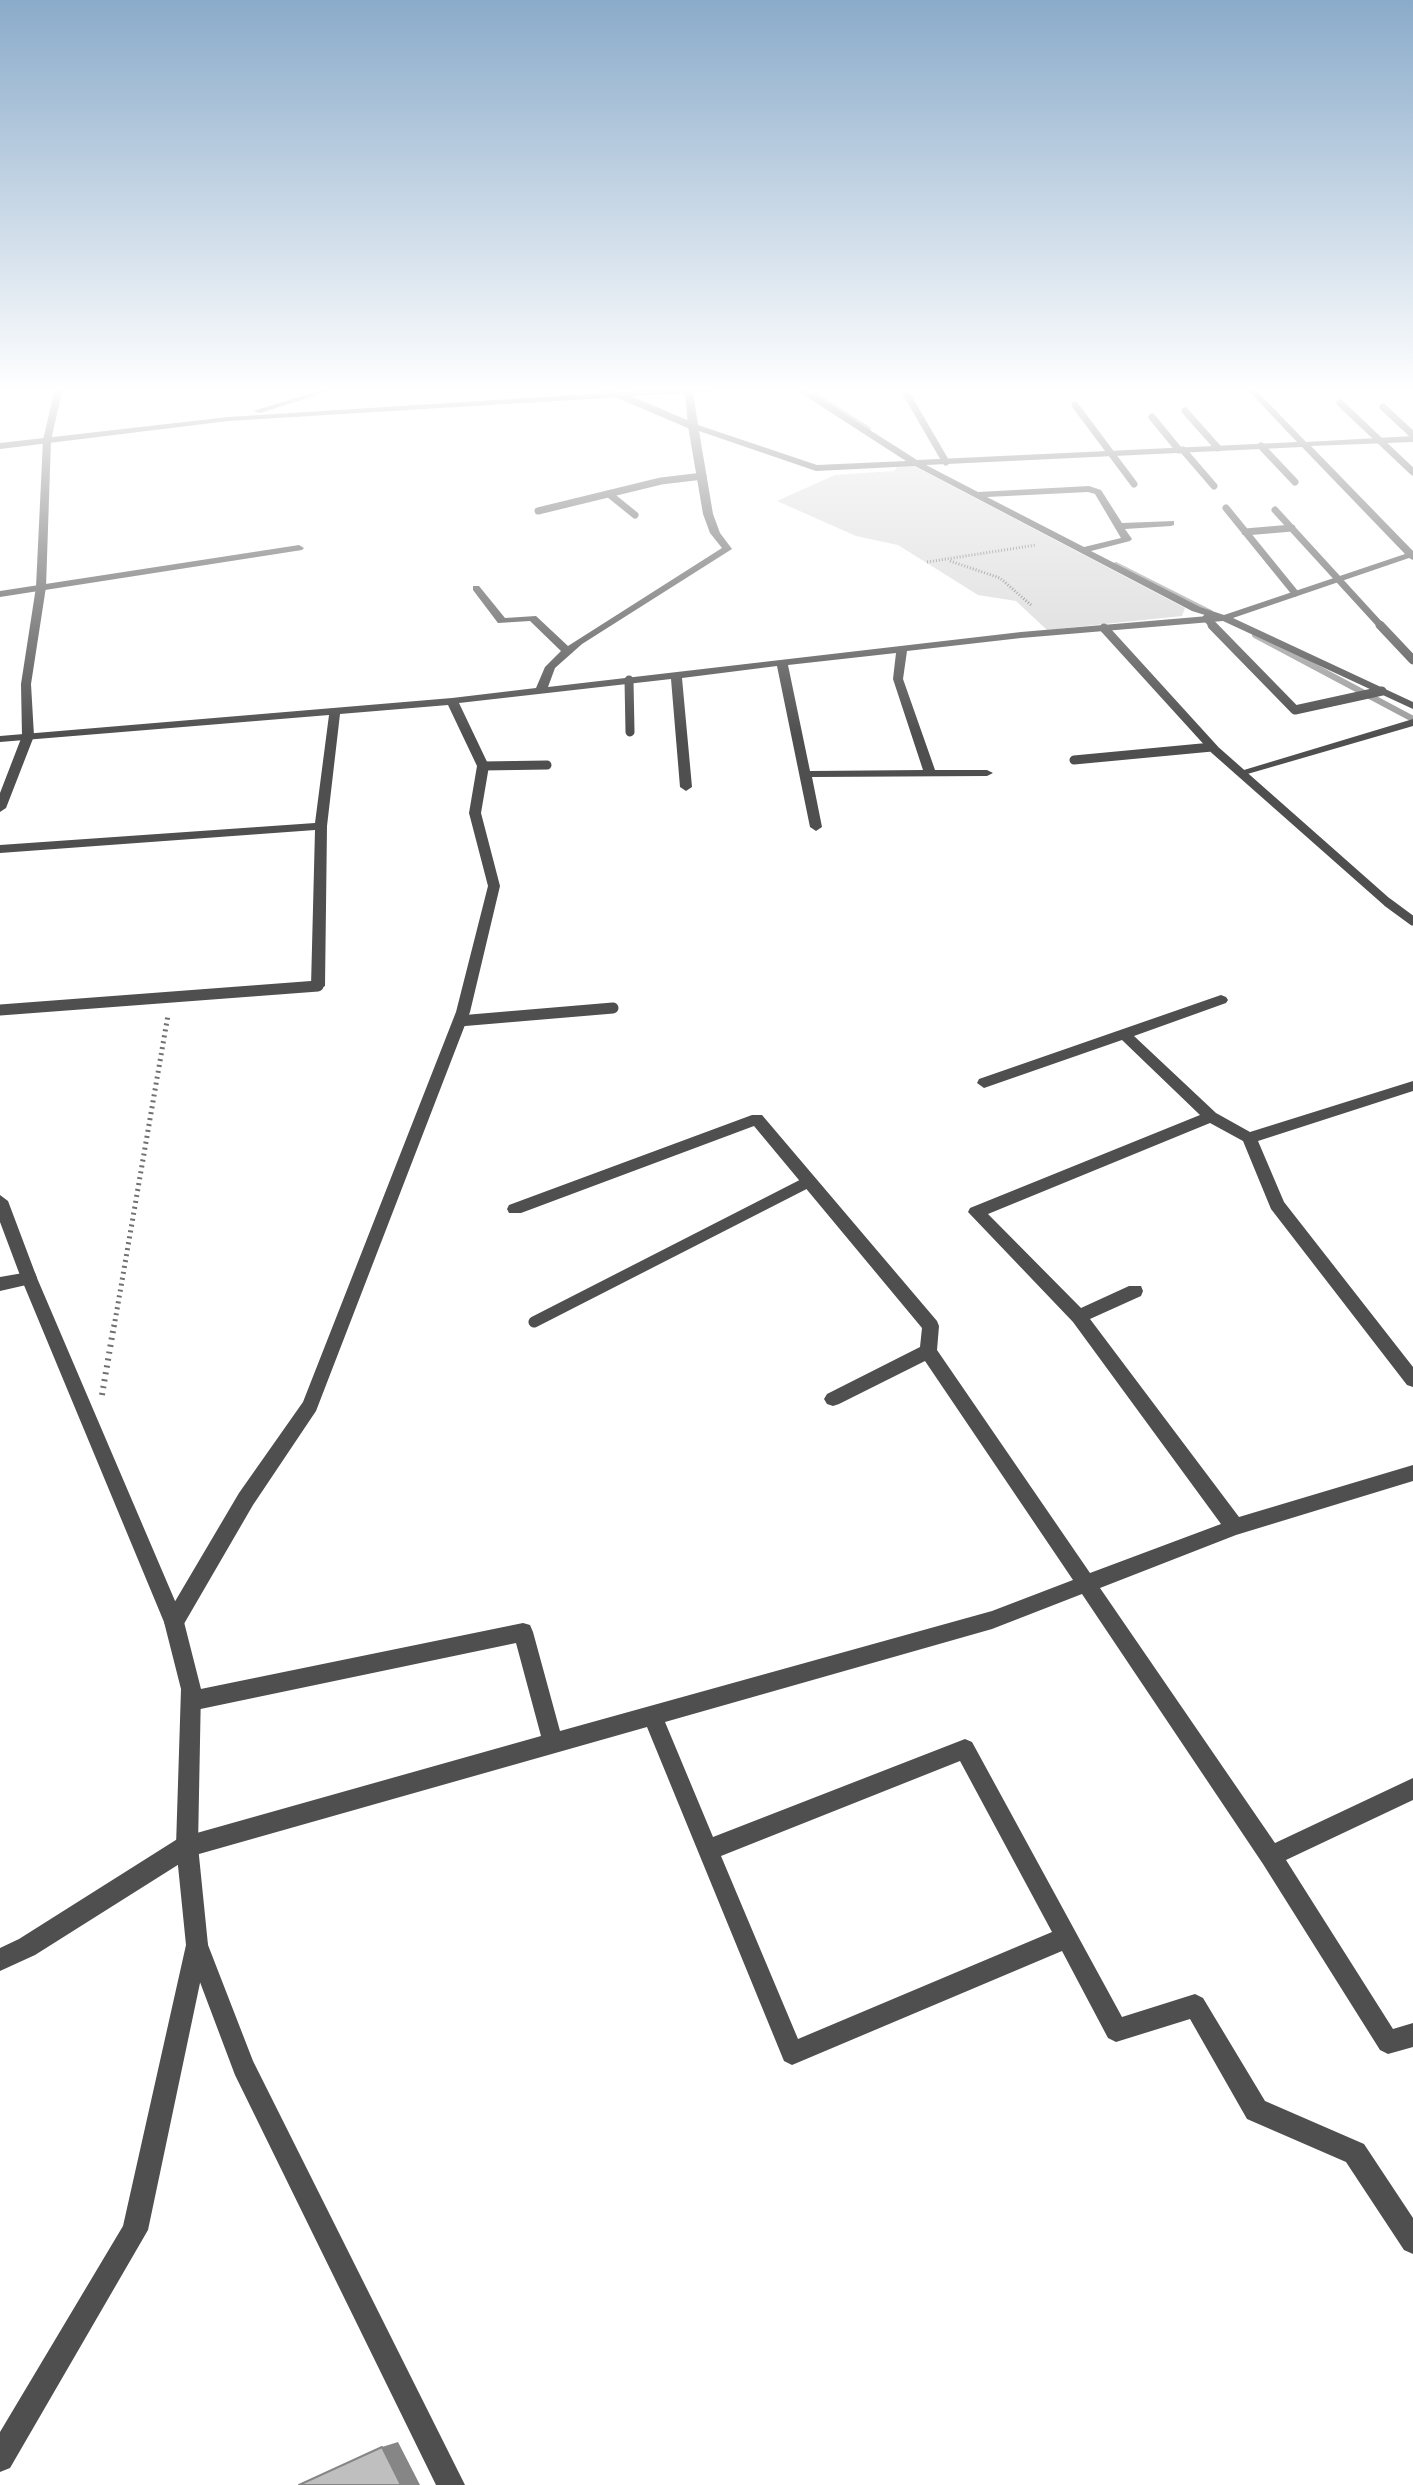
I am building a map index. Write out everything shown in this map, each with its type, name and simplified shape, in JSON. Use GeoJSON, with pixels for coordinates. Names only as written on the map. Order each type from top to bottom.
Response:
{"type":"FeatureCollection","features":[{"type":"Feature","properties":{"kind":"street"},"geometry":{"type":"LineString","coordinates":[[0,808],[28,736],[26,684],[41,587],[44,504]]}},
{"type":"Feature","properties":{"kind":"street"},"geometry":{"type":"LineString","coordinates":[[541,690],[550,667],[567,651],[635,603],[727,549],[715,533],[707,504]]}},
{"type":"Feature","properties":{"kind":"street"},"geometry":{"type":"LineString","coordinates":[[993,504],[1196,609],[1224,618],[1413,706]]}},
{"type":"Feature","properties":{"kind":"street"},"geometry":{"type":"LineString","coordinates":[[1083,550],[1127,539],[1106,504]]}},
{"type":"Feature","properties":{"kind":"street"},"geometry":{"type":"LineString","coordinates":[[0,739],[452,701],[902,649],[1224,618],[1412,555],[1363,504]]}},
{"type":"Feature","properties":{"kind":"street"},"geometry":{"type":"LineString","coordinates":[[1121,526],[1171,523]]}},
{"type":"Feature","properties":{"kind":"street"},"geometry":{"type":"LineString","coordinates":[[0,594],[299,548]]}},
{"type":"Feature","properties":{"kind":"street"},"geometry":{"type":"LineString","coordinates":[[476,588],[502,621],[532,618],[567,651]]}},
{"type":"Feature","properties":{"kind":"street"},"geometry":{"type":"LineString","coordinates":[[902,649],[898,679],[930,773]]}},
{"type":"Feature","properties":{"kind":"street"},"geometry":{"type":"LineString","coordinates":[[782,663],[816,827]]}},
{"type":"Feature","properties":{"kind":"street"},"geometry":{"type":"LineString","coordinates":[[676,674],[686,787]]}},
{"type":"Feature","properties":{"kind":"street"},"geometry":{"type":"LineString","coordinates":[[174,1622],[246,1499],[310,1406],[459,1021],[494,886],[475,813],[483,766],[452,701]]}},
{"type":"Feature","properties":{"kind":"street"},"geometry":{"type":"LineString","coordinates":[[318,986],[321,826],[335,709]]}},
{"type":"Feature","properties":{"kind":"street"},"geometry":{"type":"LineString","coordinates":[[1240,773],[1413,722]]}},
{"type":"Feature","properties":{"kind":"street"},"geometry":{"type":"LineString","coordinates":[[805,774],[987,773]]}},
{"type":"Feature","properties":{"kind":"street"},"geometry":{"type":"LineString","coordinates":[[0,849],[321,826]]}},
{"type":"Feature","properties":{"kind":"street"},"geometry":{"type":"LineString","coordinates":[[984,1083],[1221,1000]]}},
{"type":"Feature","properties":{"kind":"street"},"geometry":{"type":"LineString","coordinates":[[1124,1034],[1211,1117],[1249,1138],[1277,1205],[1413,1380]]}},
{"type":"Feature","properties":{"kind":"street"},"geometry":{"type":"LineString","coordinates":[[1249,1138],[1413,1086]]}},
{"type":"Feature","properties":{"kind":"street"},"geometry":{"type":"LineString","coordinates":[[1211,1117],[976,1212],[1079,1317],[1235,1527]]}},
{"type":"Feature","properties":{"kind":"street"},"geometry":{"type":"LineString","coordinates":[[515,1209],[757,1119],[931,1326],[928,1351],[1271,1856],[1388,2042],[1413,2035]]}},
{"type":"Feature","properties":{"kind":"street"},"geometry":{"type":"LineString","coordinates":[[0,1201],[29,1278],[174,1622],[191,1689],[187,1846],[197,1945],[243,2067],[451,2485]]}},
{"type":"Feature","properties":{"kind":"street"},"geometry":{"type":"LineString","coordinates":[[0,1284],[29,1278]]}},
{"type":"Feature","properties":{"kind":"street"},"geometry":{"type":"LineString","coordinates":[[1079,1317],[1135,1291]]}},
{"type":"Feature","properties":{"kind":"street"},"geometry":{"type":"LineString","coordinates":[[833,1399],[928,1351]]}},
{"type":"Feature","properties":{"kind":"street"},"geometry":{"type":"LineString","coordinates":[[0,1960],[27,1947],[187,1846],[992,1620],[1087,1586],[1174,1548],[1413,1473]]}},
{"type":"Feature","properties":{"kind":"street"},"geometry":{"type":"LineString","coordinates":[[191,1701],[523,1632],[553,1743]]}},
{"type":"Feature","properties":{"kind":"street"},"geometry":{"type":"LineString","coordinates":[[652,1715],[792,2053],[1067,1937]]}},
{"type":"Feature","properties":{"kind":"street"},"geometry":{"type":"LineString","coordinates":[[708,1850],[965,1749],[1116,2030],[1195,2006],[1256,2110],[1355,2153],[1413,2241]]}},
{"type":"Feature","properties":{"kind":"street"},"geometry":{"type":"LineString","coordinates":[[1271,1856],[1413,1789]]}},
{"type":"Feature","properties":{"kind":"street"},"geometry":{"type":"LineString","coordinates":[[0,2458],[135,2230],[197,1945]]}},
{"type":"Feature","properties":{"kind":"lane"},"geometry":{"type":"LineString","coordinates":[[538,511],[567,504]]}},
{"type":"Feature","properties":{"kind":"lane"},"geometry":{"type":"LineString","coordinates":[[621,504],[635,515]]}},
{"type":"Feature","properties":{"kind":"lane"},"geometry":{"type":"LineString","coordinates":[[1226,508],[1295,593]]}},
{"type":"Feature","properties":{"kind":"lane"},"geometry":{"type":"LineString","coordinates":[[1275,510],[1413,660]]}},
{"type":"Feature","properties":{"kind":"lane"},"geometry":{"type":"LineString","coordinates":[[1245,532],[1292,528]]}},
{"type":"Feature","properties":{"kind":"lane"},"geometry":{"type":"LineString","coordinates":[[1206,618],[1295,710],[1382,691]]}},
{"type":"Feature","properties":{"kind":"lane"},"geometry":{"type":"LineString","coordinates":[[1104,628],[1212,747],[1387,902],[1413,921]]}},
{"type":"Feature","properties":{"kind":"lane"},"geometry":{"type":"LineString","coordinates":[[629,680],[630,732]]}},
{"type":"Feature","properties":{"kind":"lane"},"geometry":{"type":"LineString","coordinates":[[1074,760],[1212,747]]}},
{"type":"Feature","properties":{"kind":"lane"},"geometry":{"type":"LineString","coordinates":[[483,766],[547,765]]}},
{"type":"Feature","properties":{"kind":"lane"},"geometry":{"type":"LineString","coordinates":[[0,1010],[318,986]]}},
{"type":"Feature","properties":{"kind":"lane"},"geometry":{"type":"LineString","coordinates":[[459,1021],[613,1008]]}},
{"type":"Feature","properties":{"kind":"lane"},"geometry":{"type":"LineString","coordinates":[[534,1322],[810,1181]]}},
{"type":"Feature","properties":{"kind":"path"},"geometry":{"type":"LineString","coordinates":[[927,562],[1042,544]]}},
{"type":"Feature","properties":{"kind":"path"},"geometry":{"type":"LineString","coordinates":[[945,560],[1000,578],[1031,605]]}},
{"type":"Feature","properties":{"kind":"path"},"geometry":{"type":"LineString","coordinates":[[95,1435],[171,998]]}},
{"type":"Feature","properties":{"kind":"shaded area"},"geometry":{"type":"Polygon","coordinates":[[[784,504],[986,504],[1185,608],[1182,616],[1047,630],[1016,601],[978,595],[898,545],[856,536],[784,504]]]}},
{"type":"Feature","properties":{"kind":"building"},"geometry":{"type":"Polygon","coordinates":[[[382,2447],[401,2485],[299,2485],[382,2447]]]}},
{"type":"Feature","properties":{"kind":"waterway"},"geometry":{"type":"LineString","coordinates":[[1116,564],[1211,612]]}},
{"type":"Feature","properties":{"kind":"waterway"},"geometry":{"type":"LineString","coordinates":[[1255,635],[1413,719]]}}]}
